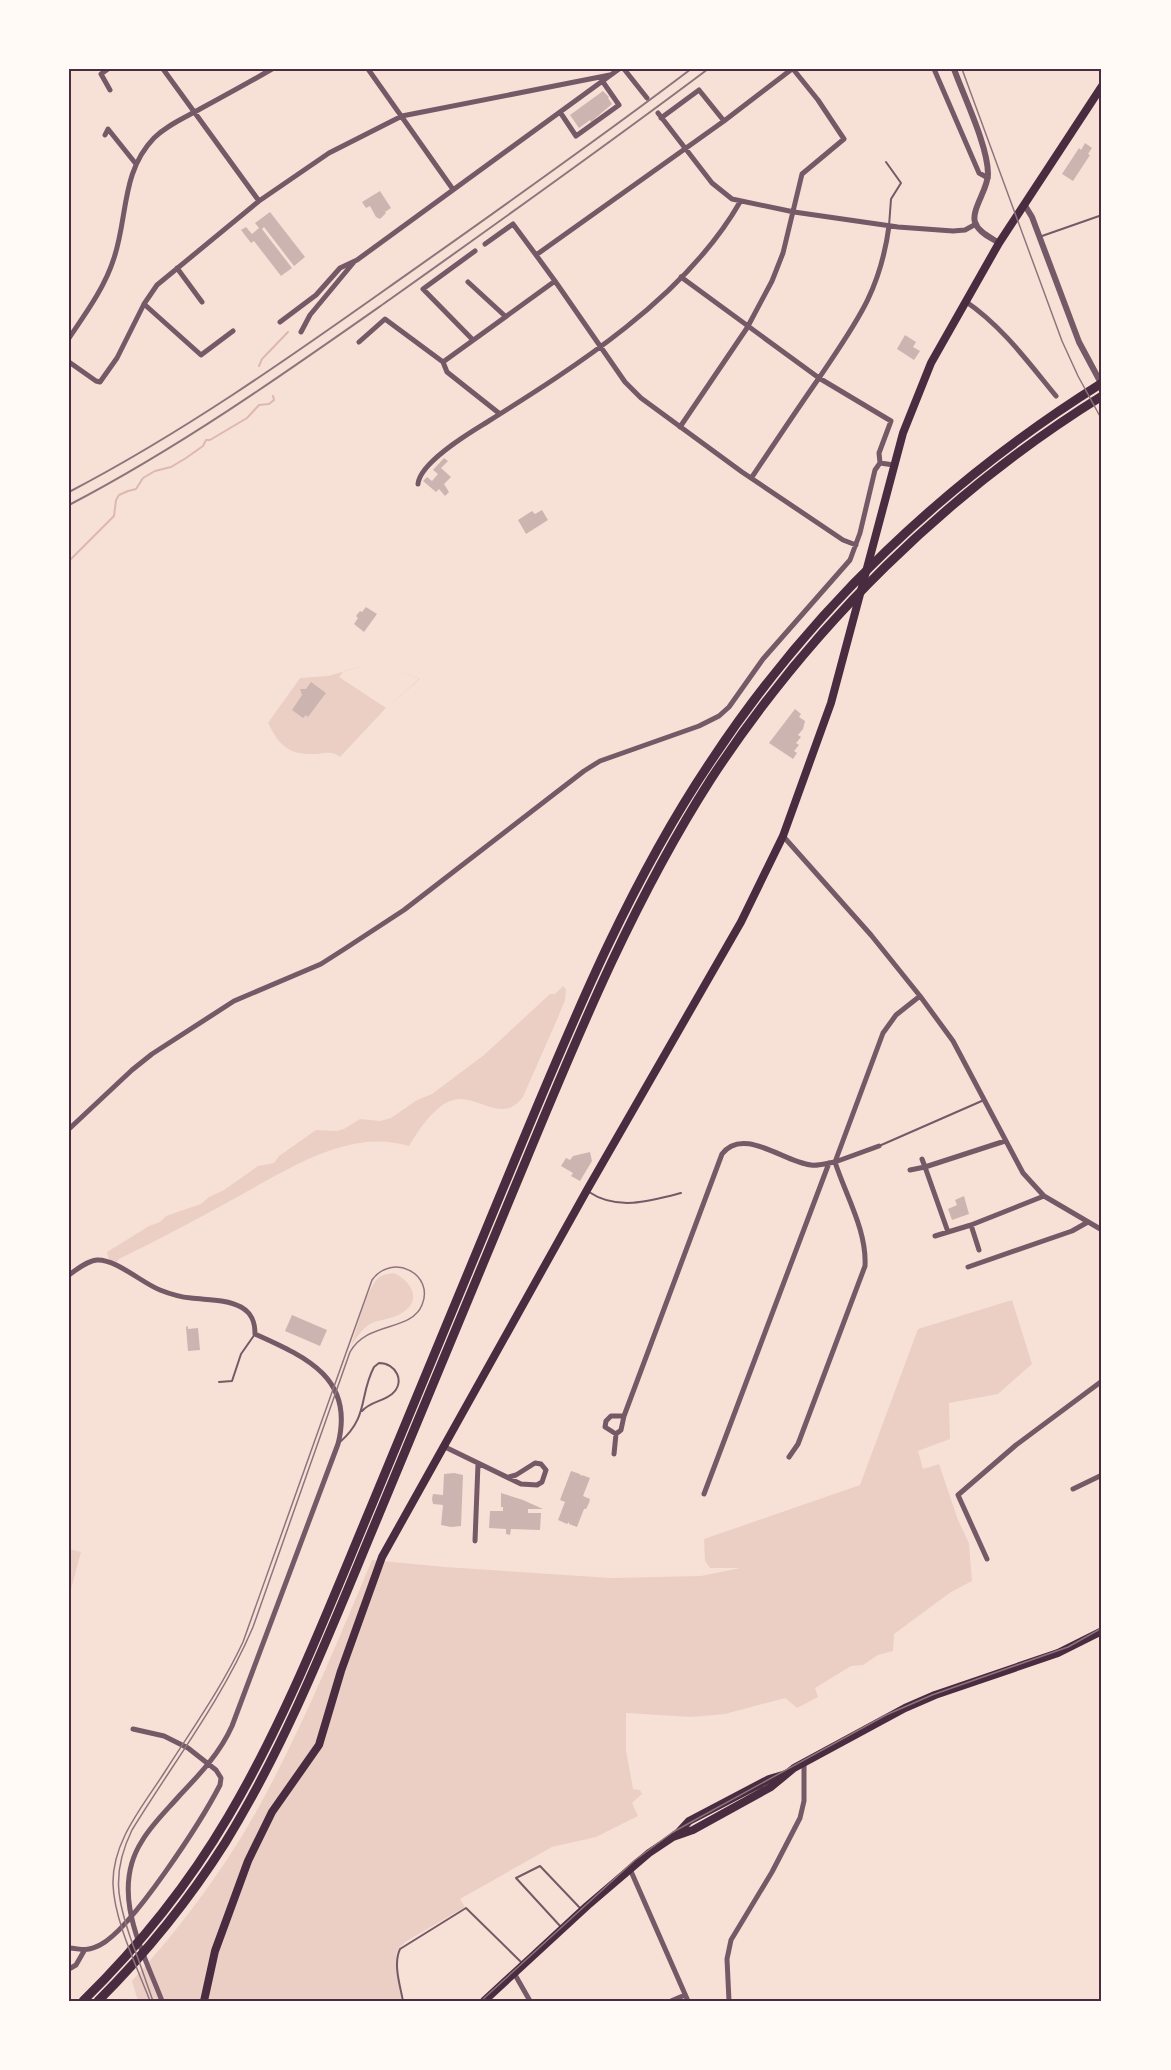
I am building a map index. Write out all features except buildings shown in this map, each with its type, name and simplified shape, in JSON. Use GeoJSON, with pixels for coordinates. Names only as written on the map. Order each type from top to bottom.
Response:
{"type":"FeatureCollection","features":[{"type":"Feature","properties":{"kind":"highway"},"geometry":{"type":"LineString","coordinates":[[83,2001],[131,1951],[186,1881],[225,1821],[264,1751],[316,1636],[572,1023],[646,868],[687,798],[728,735],[781,665],[850,587],[882,555],[958,486],[1021,438],[1102,385]]}},
{"type":"Feature","properties":{"kind":"highway"},"geometry":{"type":"LineString","coordinates":[[98,2001],[149,1946],[195,1887],[235,1826],[278,1746],[335,1619],[578,1037],[651,883],[696,804],[741,736],[790,672],[846,607],[957,502],[1027,447],[1102,396]]}},
{"type":"Feature","properties":{"kind":"main road"},"geometry":{"type":"LineString","coordinates":[[204,2001],[222,1931],[258,1837],[272,1812],[319,1745],[341,1671],[379,1565],[587,1190],[736,932],[783,836],[814,754],[833,694],[894,465],[905,427],[924,379],[964,301],[999,243],[1102,86]]}},
{"type":"Feature","properties":{"kind":"main road"},"geometry":{"type":"LineString","coordinates":[[484,2001],[630,1869],[674,1838],[771,1787],[787,1773],[905,1708],[935,1695],[1058,1653],[1102,1631]]}},
{"type":"Feature","properties":{"kind":"street"},"geometry":{"type":"LineString","coordinates":[[108,69],[101,74],[110,90]]}},
{"type":"Feature","properties":{"kind":"street"},"geometry":{"type":"LineString","coordinates":[[163,69],[259,201]]}},
{"type":"Feature","properties":{"kind":"street"},"geometry":{"type":"LineString","coordinates":[[69,338],[98,294],[114,260],[124,220],[129,179],[136,164],[155,137],[169,125],[272,69]]}},
{"type":"Feature","properties":{"kind":"street"},"geometry":{"type":"LineString","coordinates":[[368,69],[452,188]]}},
{"type":"Feature","properties":{"kind":"street"},"geometry":{"type":"LineString","coordinates":[[280,322],[316,296],[340,268],[357,260],[452,188],[619,69]]}},
{"type":"Feature","properties":{"kind":"street"},"geometry":{"type":"LineString","coordinates":[[624,69],[646,98]]}},
{"type":"Feature","properties":{"kind":"street"},"geometry":{"type":"LineString","coordinates":[[536,255],[683,148],[724,121],[792,69],[818,100],[844,139],[802,174],[794,212],[777,269],[747,328],[680,427]]}},
{"type":"Feature","properties":{"kind":"street"},"geometry":{"type":"LineString","coordinates":[[934,69],[979,173],[988,178]]}},
{"type":"Feature","properties":{"kind":"street"},"geometry":{"type":"LineString","coordinates":[[954,69],[986,155],[988,178],[975,214],[976,224],[983,233],[999,243]]}},
{"type":"Feature","properties":{"kind":"street"},"geometry":{"type":"LineString","coordinates":[[69,362],[100,382],[117,358],[144,303],[157,285],[259,201],[329,153],[402,116],[610,75]]}},
{"type":"Feature","properties":{"kind":"street"},"geometry":{"type":"LineString","coordinates":[[560,112],[576,136],[620,105],[603,82]]}},
{"type":"Feature","properties":{"kind":"street"},"geometry":{"type":"LineString","coordinates":[[724,121],[699,90],[659,115],[683,148],[718,189],[724,195],[740,202],[889,226],[953,231],[965,230],[976,224]]}},
{"type":"Feature","properties":{"kind":"street"},"geometry":{"type":"LineString","coordinates":[[105,135],[108,129],[136,164]]}},
{"type":"Feature","properties":{"kind":"street"},"geometry":{"type":"LineString","coordinates":[[418,484],[419,477],[451,445],[631,324],[681,277],[724,227],[740,202]]}},
{"type":"Feature","properties":{"kind":"street"},"geometry":{"type":"LineString","coordinates":[[1024,204],[1032,217],[1079,342],[1102,385]]}},
{"type":"Feature","properties":{"kind":"street"},"geometry":{"type":"LineString","coordinates":[[484,244],[513,224],[633,390],[655,410],[843,540],[856,545]]}},
{"type":"Feature","properties":{"kind":"street"},"geometry":{"type":"LineString","coordinates":[[752,477],[868,302],[881,269],[889,226]]}},
{"type":"Feature","properties":{"kind":"street"},"geometry":{"type":"LineString","coordinates":[[472,339],[423,289],[475,251]]}},
{"type":"Feature","properties":{"kind":"street"},"geometry":{"type":"LineString","coordinates":[[301,332],[310,315],[357,260]]}},
{"type":"Feature","properties":{"kind":"street"},"geometry":{"type":"LineString","coordinates":[[177,268],[202,302]]}},
{"type":"Feature","properties":{"kind":"street"},"geometry":{"type":"LineString","coordinates":[[69,1129],[152,1054],[234,1001],[321,964],[404,910],[592,766],[600,761],[699,726],[719,716],[729,707],[763,659],[850,560],[875,470],[880,463],[879,453],[891,421],[819,378],[747,328],[681,277]]}},
{"type":"Feature","properties":{"kind":"street"},"geometry":{"type":"LineString","coordinates":[[468,282],[506,316]]}},
{"type":"Feature","properties":{"kind":"street"},"geometry":{"type":"LineString","coordinates":[[443,362],[472,339],[555,282]]}},
{"type":"Feature","properties":{"kind":"street"},"geometry":{"type":"LineString","coordinates":[[964,301],[988,318],[1005,335],[1056,396]]}},
{"type":"Feature","properties":{"kind":"street"},"geometry":{"type":"LineString","coordinates":[[144,303],[201,355],[233,331]]}},
{"type":"Feature","properties":{"kind":"street"},"geometry":{"type":"LineString","coordinates":[[359,342],[386,319],[443,362],[447,372],[500,414]]}},
{"type":"Feature","properties":{"kind":"street"},"geometry":{"type":"LineString","coordinates":[[880,463],[894,465]]}},
{"type":"Feature","properties":{"kind":"street"},"geometry":{"type":"LineString","coordinates":[[783,836],[920,996],[962,1055],[1023,1173],[1044,1196],[1102,1230]]}},
{"type":"Feature","properties":{"kind":"street"},"geometry":{"type":"LineString","coordinates":[[704,1494],[882,1033],[896,1014],[920,996]]}},
{"type":"Feature","properties":{"kind":"street"},"geometry":{"type":"LineString","coordinates":[[910,1170],[1005,1141]]}},
{"type":"Feature","properties":{"kind":"street"},"geometry":{"type":"LineString","coordinates":[[614,1455],[616,1434],[621,1430],[624,1416],[725,1150],[745,1142],[810,1165],[832,1163],[879,1146]]}},
{"type":"Feature","properties":{"kind":"street"},"geometry":{"type":"LineString","coordinates":[[922,1159],[948,1232]]}},
{"type":"Feature","properties":{"kind":"street"},"geometry":{"type":"LineString","coordinates":[[789,1457],[798,1444],[865,1266],[866,1251],[861,1233],[832,1163]]}},
{"type":"Feature","properties":{"kind":"street"},"geometry":{"type":"LineString","coordinates":[[935,1236],[971,1225],[1044,1196]]}},
{"type":"Feature","properties":{"kind":"street"},"geometry":{"type":"LineString","coordinates":[[968,1267],[1072,1231],[1088,1222]]}},
{"type":"Feature","properties":{"kind":"street"},"geometry":{"type":"LineString","coordinates":[[971,1225],[979,1250]]}},
{"type":"Feature","properties":{"kind":"street"},"geometry":{"type":"LineString","coordinates":[[69,1275],[87,1263],[98,1260],[108,1261],[154,1287],[174,1295],[225,1301],[237,1305],[252,1317],[255,1323],[255,1334],[296,1353],[316,1366],[329,1379],[339,1397],[342,1409],[342,1425],[338,1444],[238,1714],[226,1739],[208,1763],[141,1841],[130,1867],[127,1885],[133,1922],[162,2001]]}},
{"type":"Feature","properties":{"kind":"street"},"geometry":{"type":"LineString","coordinates":[[987,1559],[958,1495],[1016,1445],[1102,1382]]}},
{"type":"Feature","properties":{"kind":"street"},"geometry":{"type":"LineString","coordinates":[[616,1434],[609,1432],[605,1427],[606,1421],[611,1416],[624,1416]]}},
{"type":"Feature","properties":{"kind":"street"},"geometry":{"type":"LineString","coordinates":[[443,1446],[521,1484],[537,1485],[542,1482],[546,1470],[541,1464],[535,1463],[509,1477]]}},
{"type":"Feature","properties":{"kind":"street"},"geometry":{"type":"LineString","coordinates":[[475,1541],[478,1464]]}},
{"type":"Feature","properties":{"kind":"street"},"geometry":{"type":"LineString","coordinates":[[1073,1489],[1102,1475]]}},
{"type":"Feature","properties":{"kind":"street"},"geometry":{"type":"LineString","coordinates":[[69,1948],[84,1951],[99,1946],[118,1932],[171,1862],[219,1785],[220,1775],[188,1748],[170,1739],[133,1729]]}},
{"type":"Feature","properties":{"kind":"street"},"geometry":{"type":"LineString","coordinates":[[729,2001],[727,1959],[731,1940],[772,1872],[800,1818],[804,1801],[804,1763]]}},
{"type":"Feature","properties":{"kind":"street"},"geometry":{"type":"LineString","coordinates":[[630,1869],[688,2001]]}},
{"type":"Feature","properties":{"kind":"street"},"geometry":{"type":"LineString","coordinates":[[69,1969],[76,1965],[84,1951]]}},
{"type":"Feature","properties":{"kind":"street"},"geometry":{"type":"LineString","coordinates":[[514,1973],[530,2001]]}},
{"type":"Feature","properties":{"kind":"street"},"geometry":{"type":"LineString","coordinates":[[671,2001],[685,1995]]}},
{"type":"Feature","properties":{"kind":"lane"},"geometry":{"type":"LineString","coordinates":[[886,162],[901,183],[891,200],[889,226]]}},
{"type":"Feature","properties":{"kind":"lane"},"geometry":{"type":"LineString","coordinates":[[1039,237],[1102,215]]}},
{"type":"Feature","properties":{"kind":"lane"},"geometry":{"type":"LineString","coordinates":[[879,1146],[984,1100]]}},
{"type":"Feature","properties":{"kind":"lane"},"geometry":{"type":"LineString","coordinates":[[587,1190],[602,1199],[637,1203],[681,1193]]}},
{"type":"Feature","properties":{"kind":"lane"},"geometry":{"type":"LineString","coordinates":[[219,1382],[232,1381],[241,1354],[255,1334]]}},
{"type":"Feature","properties":{"kind":"lane"},"geometry":{"type":"LineString","coordinates":[[338,1444],[352,1430],[362,1411],[372,1370],[379,1363],[390,1365],[396,1370],[398,1377],[399,1383],[395,1391],[369,1404],[362,1411]]}},
{"type":"Feature","properties":{"kind":"lane"},"geometry":{"type":"LineString","coordinates":[[563,1929],[516,1878],[540,1866],[583,1910]]}},
{"type":"Feature","properties":{"kind":"lane"},"geometry":{"type":"LineString","coordinates":[[403,2001],[397,1965],[397,1955],[400,1949],[466,1908],[523,1965]]}},
{"type":"Feature","properties":{"kind":"shaded area"},"geometry":{"type":"Polygon","coordinates":[[[343,672],[339,677],[386,708],[340,757],[332,753],[307,754],[292,751],[281,744],[268,723],[300,678],[328,676],[343,672]]]}},
{"type":"Feature","properties":{"kind":"shaded area"},"geometry":{"type":"Polygon","coordinates":[[[563,986],[566,989],[565,1000],[559,1015],[523,1097],[515,1105],[506,1109],[497,1109],[469,1100],[450,1101],[432,1114],[409,1146],[389,1142],[368,1142],[325,1152],[282,1172],[196,1220],[119,1259],[116,1264],[109,1260],[107,1252],[149,1226],[160,1222],[166,1216],[201,1204],[258,1166],[274,1163],[279,1156],[316,1130],[337,1131],[360,1119],[380,1121],[391,1118],[417,1100],[432,1094],[484,1055],[550,994],[555,994],[563,986]]]}},
{"type":"Feature","properties":{"kind":"shaded area"},"geometry":{"type":"Polygon","coordinates":[[[394,1273],[410,1286],[412,1302],[398,1315],[367,1326],[351,1346],[373,1285],[381,1276],[394,1273]]]}},
{"type":"Feature","properties":{"kind":"shaded area"},"geometry":{"type":"Polygon","coordinates":[[[1012,1300],[1032,1364],[998,1394],[949,1403],[950,1439],[918,1451],[923,1469],[939,1464],[958,1520],[969,1543],[972,1581],[951,1592],[894,1634],[893,1651],[878,1655],[863,1665],[851,1666],[815,1688],[818,1697],[797,1708],[785,1698],[725,1714],[691,1717],[626,1713],[626,1750],[633,1789],[640,1790],[642,1794],[632,1803],[638,1816],[596,1837],[552,1847],[460,1899],[465,1907],[405,1942],[396,1955],[402,2001],[138,2001],[132,1981],[183,1921],[214,1879],[256,1812],[317,1688],[372,1560],[611,1578],[701,1576],[740,1568],[710,1568],[705,1561],[704,1539],[860,1485],[918,1329],[1012,1300]]]}},
{"type":"Feature","properties":{"kind":"shaded area"},"geometry":{"type":"Polygon","coordinates":[[[69,1549],[81,1552],[69,1597],[69,1549]]]}},
{"type":"Feature","properties":{"kind":"waterway"},"geometry":{"type":"LineString","coordinates":[[259,366],[262,359],[288,332]]}},
{"type":"Feature","properties":{"kind":"waterway"},"geometry":{"type":"LineString","coordinates":[[69,561],[114,516],[119,495],[136,489],[143,478],[155,471],[171,467],[186,458],[203,446],[206,440],[210,440],[247,418],[259,405],[269,404],[274,400],[273,396]]}},
{"type":"Feature","properties":{"kind":"tram line"},"geometry":{"type":"LineString","coordinates":[[962,69],[1062,341],[1102,420]]}},
{"type":"Feature","properties":{"kind":"tram line"},"geometry":{"type":"LineString","coordinates":[[150,2001],[117,1913],[113,1884],[118,1853],[139,1810],[207,1707],[243,1642],[372,1280],[380,1272],[390,1268],[400,1267],[409,1270],[422,1284],[424,1294],[422,1305],[416,1314],[399,1324],[367,1335],[350,1352],[253,1627],[241,1654],[212,1706],[132,1830],[125,1845],[119,1874],[120,1901],[153,2001]]}},
{"type":"Feature","properties":{"kind":"tram line"},"geometry":{"type":"LineString","coordinates":[[481,2001],[635,1860],[673,1832],[886,1715],[932,1695],[1068,1647],[1102,1628]]}},
{"type":"Feature","properties":{"kind":"railway"},"geometry":{"type":"LineString","coordinates":[[69,492],[193,420],[272,368],[541,179],[691,69]]}},
{"type":"Feature","properties":{"kind":"railway"},"geometry":{"type":"LineString","coordinates":[[69,505],[152,458],[272,381],[389,300],[708,69]]}}]}
